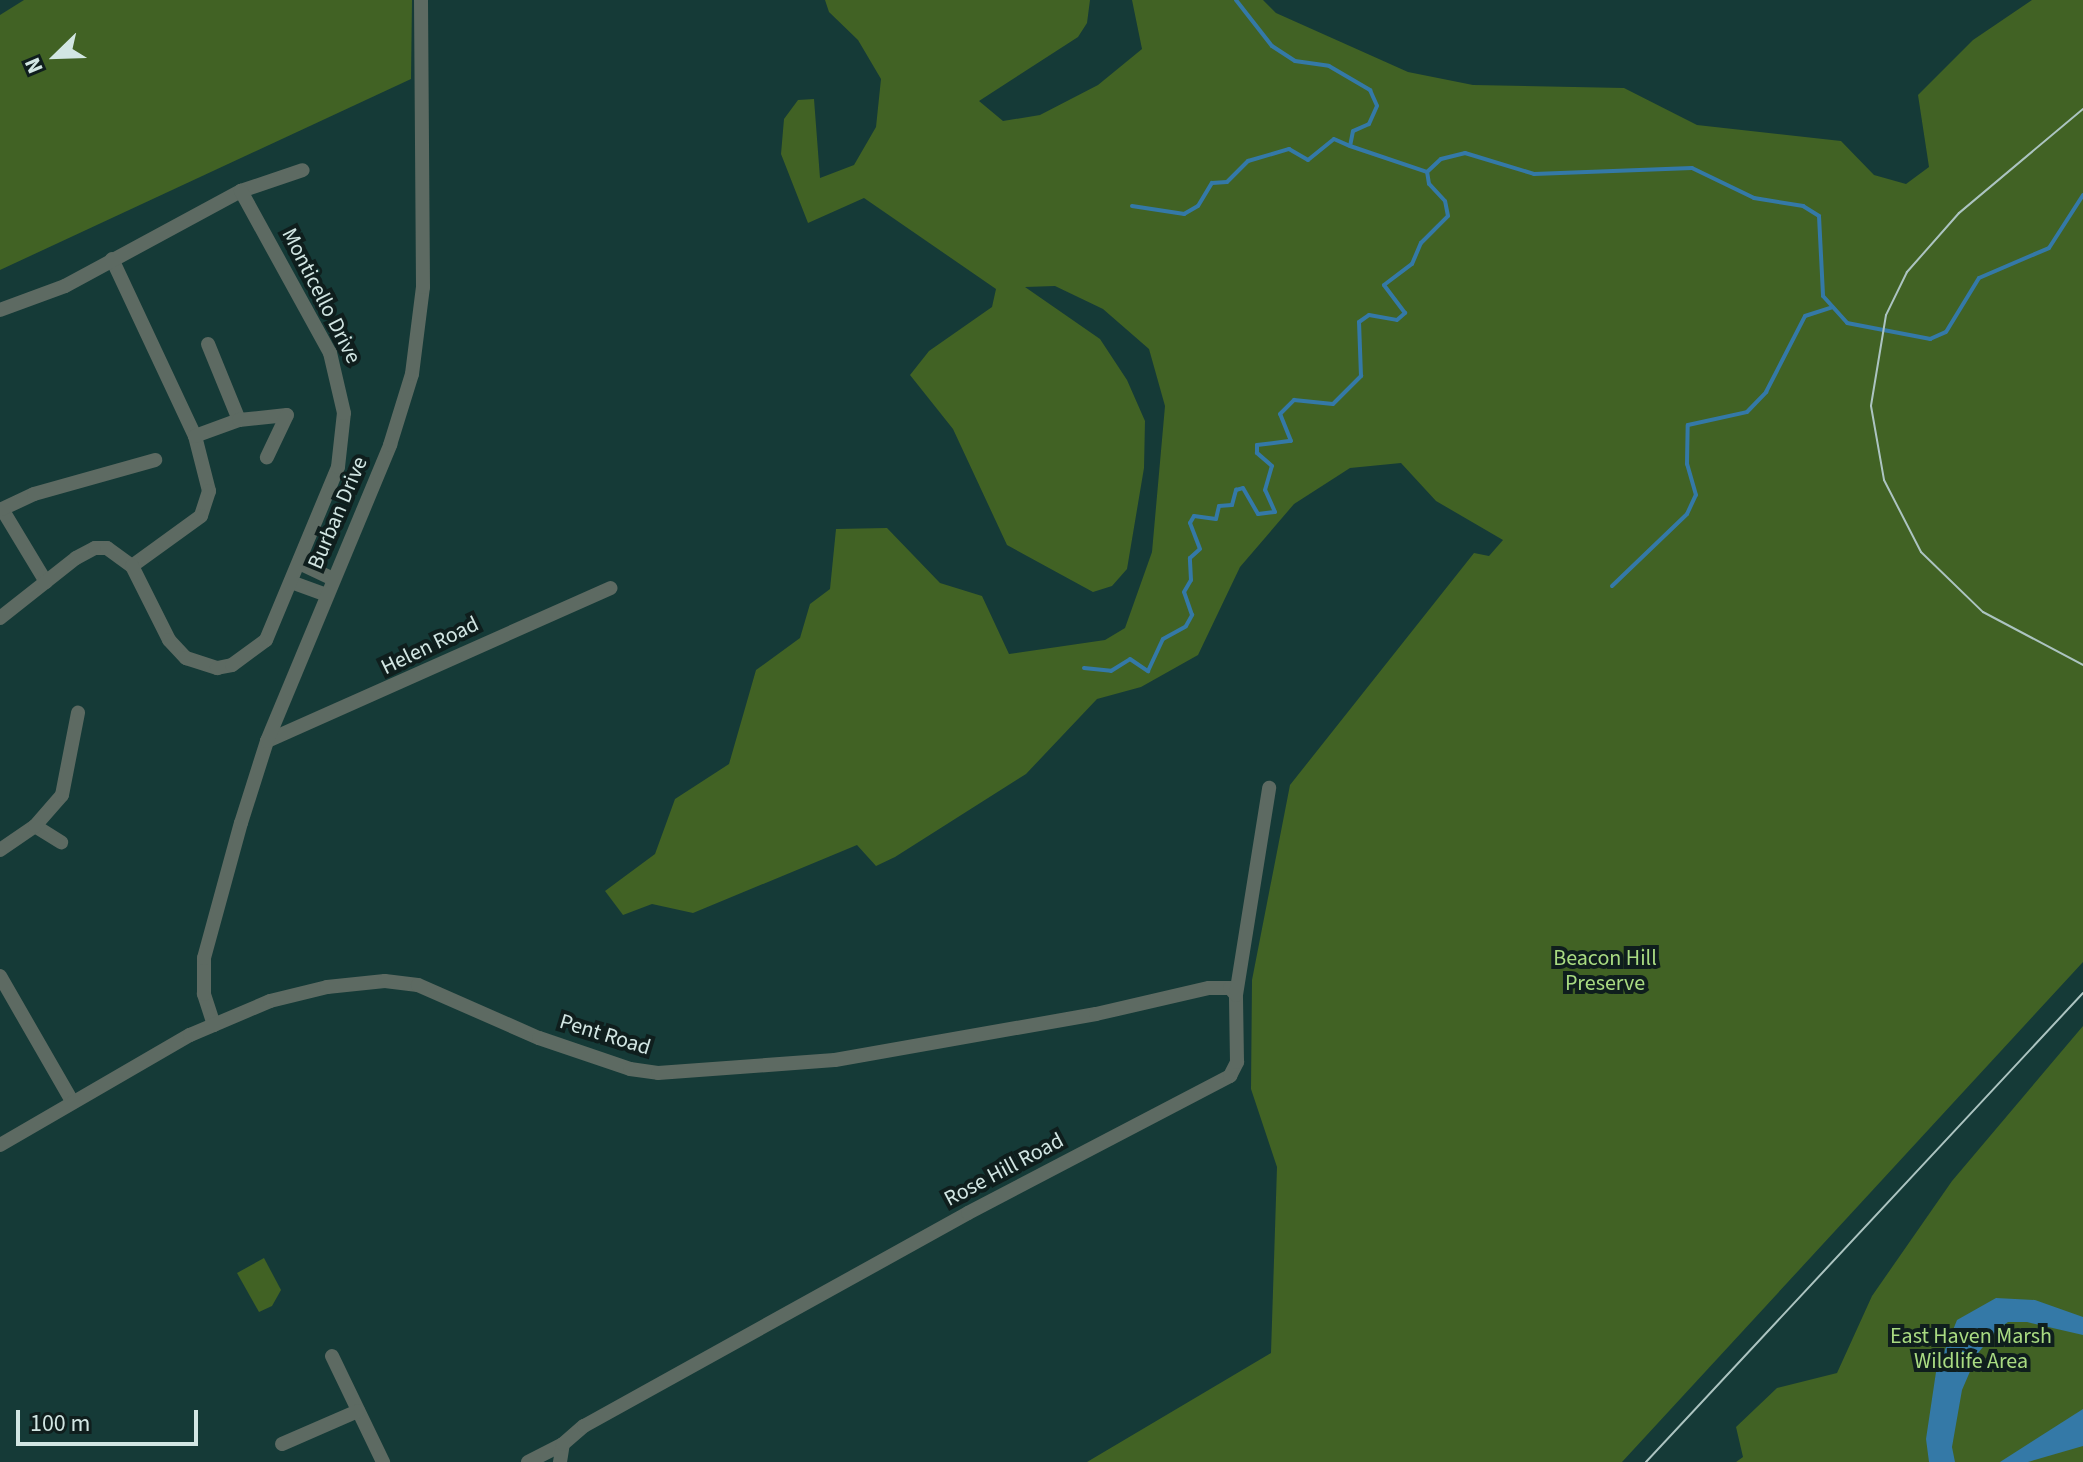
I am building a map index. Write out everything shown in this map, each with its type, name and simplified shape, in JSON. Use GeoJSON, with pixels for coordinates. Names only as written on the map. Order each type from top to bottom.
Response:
{"type":"FeatureCollection","features":[{"type":"Feature","properties":{"kind":"street","name":"Burban Drive"},"geometry":{"type":"LineString","coordinates":[[214,1025],[204,994],[204,958],[267,741],[390,445],[420,333],[421,0]]}},
{"type":"Feature","properties":{"kind":"street"},"geometry":{"type":"LineString","coordinates":[[0,310],[65,286],[241,191],[303,170]]}},
{"type":"Feature","properties":{"kind":"street","name":"Monticello Drive"},"geometry":{"type":"LineString","coordinates":[[132,566],[177,651],[217,668],[247,658],[266,640],[338,467],[343,395],[330,353],[241,191]]}},
{"type":"Feature","properties":{"kind":"street"},"geometry":{"type":"LineString","coordinates":[[0,618],[95,548],[117,552],[132,566],[201,516],[208,505],[195,436],[112,259]]}},
{"type":"Feature","properties":{"kind":"street"},"geometry":{"type":"LineString","coordinates":[[208,344],[239,420]]}},
{"type":"Feature","properties":{"kind":"street"},"geometry":{"type":"LineString","coordinates":[[195,436],[239,420],[287,415],[267,457]]}},
{"type":"Feature","properties":{"kind":"street"},"geometry":{"type":"LineString","coordinates":[[46,582],[2,509],[34,494],[155,460]]}},
{"type":"Feature","properties":{"kind":"street"},"geometry":{"type":"LineString","coordinates":[[299,563],[334,579]]}},
{"type":"Feature","properties":{"kind":"street"},"geometry":{"type":"LineString","coordinates":[[291,582],[327,595]]}},
{"type":"Feature","properties":{"kind":"street","name":"Helen Road"},"geometry":{"type":"LineString","coordinates":[[267,741],[337,714],[610,588]]}},
{"type":"Feature","properties":{"kind":"street"},"geometry":{"type":"LineString","coordinates":[[0,850],[35,826],[62,795],[78,713]]}},
{"type":"Feature","properties":{"kind":"street","name":"Rose Hill Road"},"geometry":{"type":"LineString","coordinates":[[528,1462],[563,1444],[584,1426],[784,1314],[1230,1076],[1239,1043],[1236,995],[1269,788]]}},
{"type":"Feature","properties":{"kind":"street"},"geometry":{"type":"LineString","coordinates":[[35,826],[61,842]]}},
{"type":"Feature","properties":{"kind":"street"},"geometry":{"type":"LineString","coordinates":[[0,976],[72,1101]]}},
{"type":"Feature","properties":{"kind":"street","name":"Pent Road"},"geometry":{"type":"LineString","coordinates":[[0,1145],[72,1101],[214,1025],[305,991],[400,981],[539,1038],[630,1069],[658,1073],[835,1060],[1096,1014],[1209,988],[1230,988],[1236,995]]}},
{"type":"Feature","properties":{"kind":"street"},"geometry":{"type":"LineString","coordinates":[[332,1356],[383,1462]]}},
{"type":"Feature","properties":{"kind":"street"},"geometry":{"type":"LineString","coordinates":[[282,1444],[358,1411]]}},
{"type":"Feature","properties":{"kind":"street"},"geometry":{"type":"LineString","coordinates":[[560,1462],[563,1444]]}},
{"type":"Feature","properties":{"kind":"green space"},"geometry":{"type":"Polygon","coordinates":[[[24,0],[412,0],[411,79],[0,270],[0,15],[24,0]]]}},
{"type":"Feature","properties":{"kind":"green space","name":"Beacon Hill Preserve"},"geometry":{"type":"Polygon","coordinates":[[[825,0],[1090,0],[1087,23],[1078,37],[979,101],[1003,121],[1040,115],[1098,85],[1142,49],[1132,0],[1263,0],[1276,13],[1408,72],[1473,85],[1624,88],[1697,125],[1841,141],[1874,175],[1906,184],[1929,167],[1918,95],[1973,40],[2032,0],[2083,0],[2083,962],[1622,1462],[1087,1462],[1271,1353],[1277,1167],[1251,1089],[1252,980],[1290,785],[1474,553],[1489,556],[1503,540],[1436,501],[1401,463],[1350,468],[1294,504],[1240,567],[1198,655],[1141,687],[1097,699],[1026,774],[895,857],[876,866],[857,845],[693,913],[652,904],[623,915],[605,891],[655,854],[675,799],[729,764],[756,670],[800,638],[810,604],[830,589],[836,529],[887,528],[940,583],[982,596],[1009,654],[1105,640],[1125,628],[1152,552],[1165,406],[1149,349],[1103,309],[1055,286],[1025,287],[1100,339],[1127,380],[1145,421],[1144,468],[1127,569],[1112,586],[1093,592],[1007,545],[953,429],[910,375],[929,351],[992,307],[996,289],[864,198],[808,223],[781,154],[784,119],[798,100],[814,99],[820,178],[854,165],[876,127],[881,79],[858,40],[829,12],[825,0]]]}},
{"type":"Feature","properties":{"kind":"green space","name":"East Haven Marsh Wildlife Area"},"geometry":{"type":"Polygon","coordinates":[[[2083,1026],[2083,1462],[1736,1462],[1743,1457],[1736,1427],[1777,1388],[1837,1373],[1872,1296],[1952,1181],[2083,1026]]]}},
{"type":"Feature","properties":{"kind":"green space"},"geometry":{"type":"Polygon","coordinates":[[[264,1258],[281,1290],[272,1306],[259,1312],[237,1273],[264,1258]]]}},
{"type":"Feature","properties":{"kind":"water"},"geometry":{"type":"Polygon","coordinates":[[[1996,1298],[2035,1300],[2083,1317],[2083,1335],[2027,1322],[2008,1322],[1997,1330],[1978,1353],[1962,1390],[1952,1447],[1955,1462],[1929,1462],[1926,1439],[1936,1372],[1957,1320],[1996,1298]]]}},
{"type":"Feature","properties":{"kind":"water"},"geometry":{"type":"Polygon","coordinates":[[[2083,1409],[2083,1446],[2028,1462],[2000,1462],[2083,1409]]]}},
{"type":"Feature","properties":{"kind":"waterway"},"geometry":{"type":"LineString","coordinates":[[1236,0],[1272,46],[1295,61],[1329,66],[1370,90],[1377,106],[1369,124],[1353,131],[1350,146],[1427,172]]}},
{"type":"Feature","properties":{"kind":"waterway"},"geometry":{"type":"LineString","coordinates":[[1132,206],[1184,214],[1198,206],[1212,183],[1227,182],[1248,161],[1289,149],[1308,160],[1334,139],[1350,146]]}},
{"type":"Feature","properties":{"kind":"waterway"},"geometry":{"type":"LineString","coordinates":[[1084,668],[1111,671],[1130,659],[1148,671],[1163,639],[1186,626],[1192,615],[1184,592],[1191,580],[1190,558],[1200,549],[1190,523],[1194,516],[1216,519],[1219,506],[1232,505],[1236,490],[1243,488],[1258,514],[1275,512],[1265,490],[1272,466],[1257,453],[1257,445],[1291,441],[1280,414],[1294,400],[1333,404],[1361,376],[1359,322],[1369,315],[1397,320],[1405,313],[1384,285],[1412,264],[1421,243],[1448,216],[1445,201],[1429,184],[1427,172],[1441,159],[1465,153],[1534,174],[1692,168],[1754,198],[1803,206],[1819,216],[1823,296],[1847,323],[1930,339],[1946,332],[1979,278],[2049,248],[2083,195]]}},
{"type":"Feature","properties":{"kind":"waterway"},"geometry":{"type":"LineString","coordinates":[[1612,586],[1687,514],[1696,495],[1687,464],[1688,425],[1747,412],[1766,392],[1805,316],[1833,307]]}},
{"type":"Feature","properties":{"kind":"tram line"},"geometry":{"type":"LineString","coordinates":[[2083,109],[1959,213],[1907,272],[1886,315],[1871,406],[1884,480],[1921,552],[1983,612],[2083,665]]}},
{"type":"Feature","properties":{"kind":"tram line"},"geometry":{"type":"LineString","coordinates":[[1646,1462],[2083,993]]}}]}
